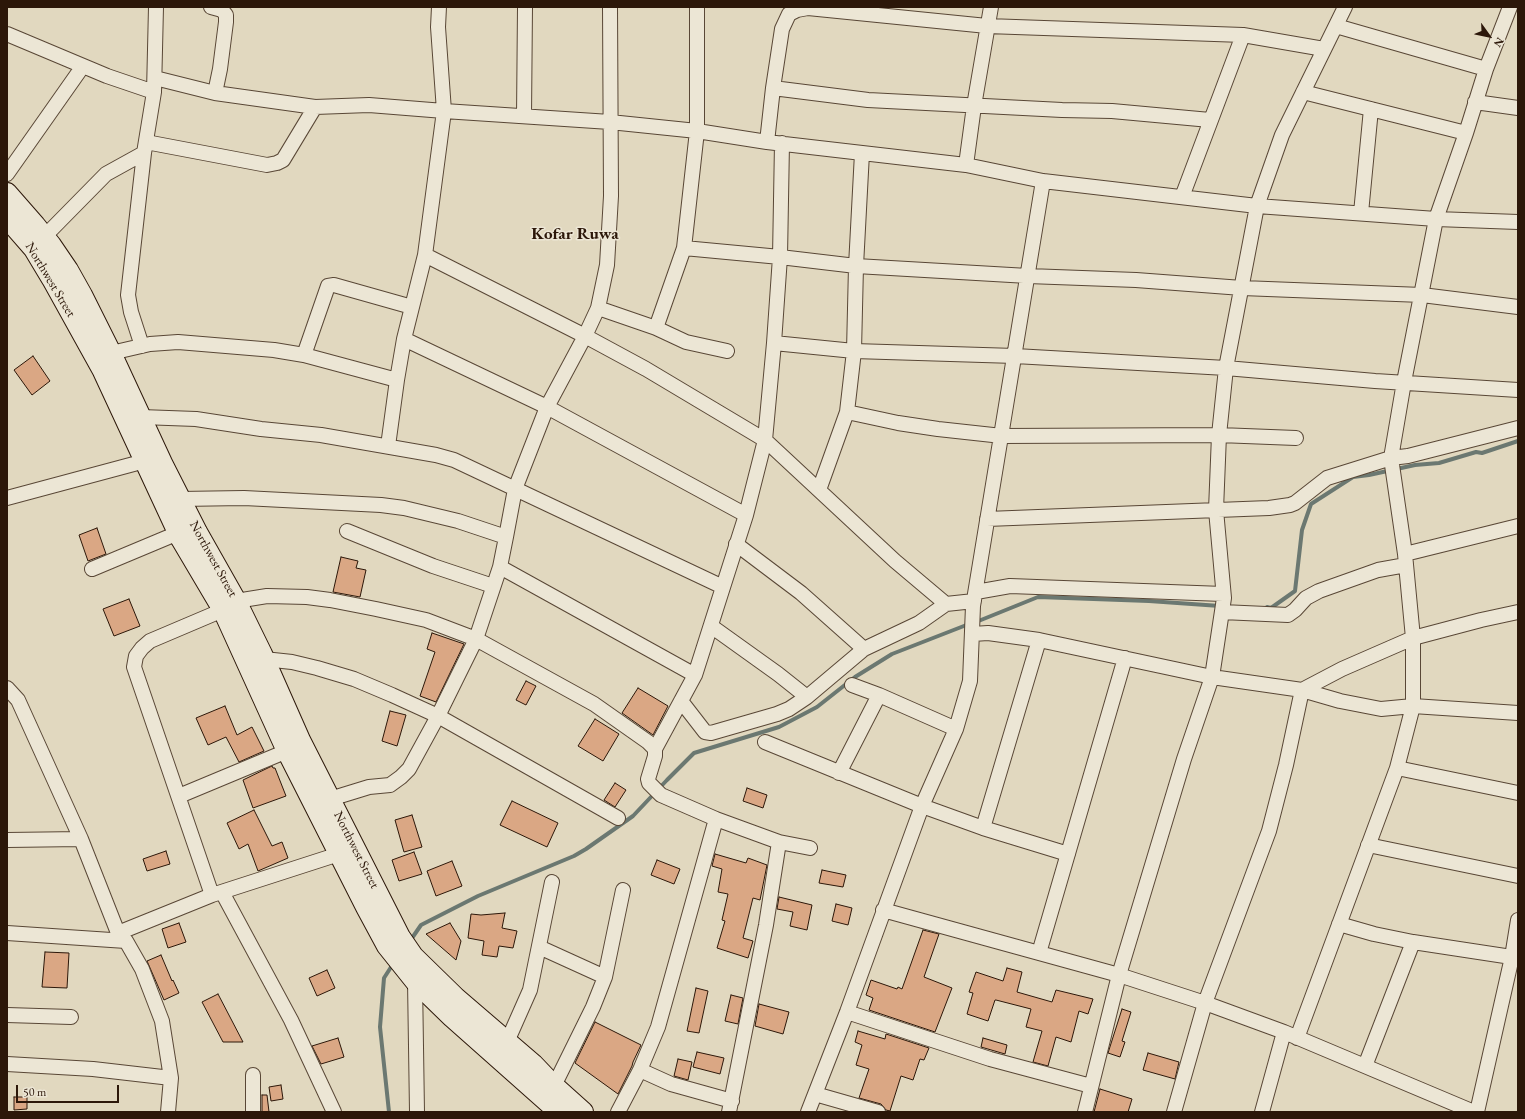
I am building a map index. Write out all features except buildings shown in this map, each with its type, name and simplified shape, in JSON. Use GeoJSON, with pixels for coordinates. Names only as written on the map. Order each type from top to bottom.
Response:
{"type":"FeatureCollection","features":[{"type":"Feature","properties":{"kind":"main road","name":"Northwest Street"},"geometry":{"type":"LineString","coordinates":[[7,193],[44,236],[68,270],[111,354],[230,605],[287,751],[339,854],[394,941]]}},
{"type":"Feature","properties":{"kind":"main road","name":"Northwest Street"},"geometry":{"type":"LineString","coordinates":[[7,218],[34,250],[52,279],[103,371],[191,558],[230,605],[264,659],[300,740],[330,799],[394,941]]}},
{"type":"Feature","properties":{"kind":"main road"},"geometry":{"type":"LineString","coordinates":[[394,941],[408,960],[533,1064],[554,1086],[583,1112]]}},
{"type":"Feature","properties":{"kind":"main road"},"geometry":{"type":"LineString","coordinates":[[408,960],[415,981],[452,1017],[559,1112]]}},
{"type":"Feature","properties":{"kind":"street"},"geometry":{"type":"LineString","coordinates":[[142,346],[131,312],[128,295],[145,148],[154,92],[156,7]]}},
{"type":"Feature","properties":{"kind":"street"},"geometry":{"type":"LineString","coordinates":[[211,7],[222,10],[226,15],[220,69],[215,93]]}},
{"type":"Feature","properties":{"kind":"street"},"geometry":{"type":"LineString","coordinates":[[388,446],[404,339],[425,255],[444,111],[438,27],[439,7]]}},
{"type":"Feature","properties":{"kind":"street"},"geometry":{"type":"LineString","coordinates":[[524,116],[525,7]]}},
{"type":"Feature","properties":{"kind":"street"},"geometry":{"type":"LineString","coordinates":[[330,799],[369,787],[390,785],[401,777],[409,769],[438,716],[476,639],[500,566],[514,489],[547,407],[585,336],[598,308],[607,266],[611,196],[610,7]]}},
{"type":"Feature","properties":{"kind":"street"},"geometry":{"type":"LineString","coordinates":[[656,328],[684,248],[697,131],[697,7]]}},
{"type":"Feature","properties":{"kind":"street"},"geometry":{"type":"LineString","coordinates":[[966,165],[974,106],[991,7]]}},
{"type":"Feature","properties":{"kind":"street"},"geometry":{"type":"LineString","coordinates":[[1085,1112],[1119,975],[1184,759],[1212,677],[1223,604],[1216,510],[1219,435],[1226,368],[1257,206],[1282,135],[1345,7]]}},
{"type":"Feature","properties":{"kind":"street"},"geometry":{"type":"LineString","coordinates":[[1297,1038],[1396,768],[1413,706],[1413,638],[1405,560],[1391,458],[1404,382],[1436,219],[1466,133],[1486,69],[1510,7]]}},
{"type":"Feature","properties":{"kind":"street"},"geometry":{"type":"LineString","coordinates":[[767,142],[782,29],[789,14],[797,10],[808,8],[987,26],[1242,35],[1324,49]]}},
{"type":"Feature","properties":{"kind":"street"},"geometry":{"type":"LineString","coordinates":[[1336,26],[1486,69]]}},
{"type":"Feature","properties":{"kind":"street"},"geometry":{"type":"LineString","coordinates":[[7,34],[107,76],[154,92]]}},
{"type":"Feature","properties":{"kind":"street"},"geometry":{"type":"LineString","coordinates":[[1182,197],[1242,35]]}},
{"type":"Feature","properties":{"kind":"street"},"geometry":{"type":"LineString","coordinates":[[7,174],[83,66]]}},
{"type":"Feature","properties":{"kind":"street"},"geometry":{"type":"LineString","coordinates":[[155,78],[215,93],[315,107],[369,104],[444,111],[610,122],[697,131],[767,142],[966,165],[1043,181],[1257,206],[1436,219],[1518,222]]}},
{"type":"Feature","properties":{"kind":"street"},"geometry":{"type":"LineString","coordinates":[[773,88],[868,100],[974,106],[1112,111],[1210,120]]}},
{"type":"Feature","properties":{"kind":"street"},"geometry":{"type":"LineString","coordinates":[[1303,92],[1466,133]]}},
{"type":"Feature","properties":{"kind":"street"},"geometry":{"type":"LineString","coordinates":[[1475,102],[1518,108]]}},
{"type":"Feature","properties":{"kind":"street"},"geometry":{"type":"LineString","coordinates":[[44,236],[106,174],[145,148],[267,165],[277,163],[283,160],[315,107]]}},
{"type":"Feature","properties":{"kind":"street"},"geometry":{"type":"LineString","coordinates":[[1361,213],[1371,110]]}},
{"type":"Feature","properties":{"kind":"street"},"geometry":{"type":"LineString","coordinates":[[654,749],[695,675],[746,515],[765,440],[780,257],[782,143]]}},
{"type":"Feature","properties":{"kind":"street"},"geometry":{"type":"LineString","coordinates":[[819,490],[847,412],[854,351],[856,266],[862,153]]}},
{"type":"Feature","properties":{"kind":"street"},"geometry":{"type":"LineString","coordinates":[[808,1112],[848,1012],[883,910],[922,806],[956,729],[970,681],[974,600],[1043,181]]}},
{"type":"Feature","properties":{"kind":"street"},"geometry":{"type":"LineString","coordinates":[[684,248],[856,266],[1028,276],[1136,280],[1242,288],[1422,295],[1518,307]]}},
{"type":"Feature","properties":{"kind":"street"},"geometry":{"type":"LineString","coordinates":[[425,255],[646,368],[765,440],[895,561],[946,604]]}},
{"type":"Feature","properties":{"kind":"street"},"geometry":{"type":"LineString","coordinates":[[304,355],[328,286],[334,285],[412,307]]}},
{"type":"Feature","properties":{"kind":"street"},"geometry":{"type":"LineString","coordinates":[[598,308],[656,328],[686,342],[727,351]]}},
{"type":"Feature","properties":{"kind":"street"},"geometry":{"type":"LineString","coordinates":[[404,339],[547,407],[746,515]]}},
{"type":"Feature","properties":{"kind":"street"},"geometry":{"type":"LineString","coordinates":[[111,354],[150,344],[178,342],[274,350],[304,355],[397,380]]}},
{"type":"Feature","properties":{"kind":"street"},"geometry":{"type":"LineString","coordinates":[[774,343],[854,351],[1015,356],[1226,368],[1518,390]]}},
{"type":"Feature","properties":{"kind":"street"},"geometry":{"type":"LineString","coordinates":[[847,412],[932,428],[1002,436],[1219,435],[1296,438]]}},
{"type":"Feature","properties":{"kind":"street"},"geometry":{"type":"LineString","coordinates":[[141,418],[196,419],[261,429],[321,435],[436,455],[454,460],[723,587]]}},
{"type":"Feature","properties":{"kind":"street"},"geometry":{"type":"LineString","coordinates":[[987,519],[1269,508],[1290,505],[1295,503],[1326,478],[1391,458],[1408,456],[1518,428]]}},
{"type":"Feature","properties":{"kind":"street"},"geometry":{"type":"LineString","coordinates":[[7,498],[145,461]]}},
{"type":"Feature","properties":{"kind":"street"},"geometry":{"type":"LineString","coordinates":[[180,499],[244,498],[388,506],[404,508],[458,521],[506,537]]}},
{"type":"Feature","properties":{"kind":"street"},"geometry":{"type":"LineString","coordinates":[[681,701],[705,732],[711,733],[777,714],[789,709],[807,698],[864,650],[919,624],[946,604],[974,600],[1010,586],[1223,604],[1288,615],[1306,598],[1319,591],[1405,560],[1518,526]]}},
{"type":"Feature","properties":{"kind":"street"},"geometry":{"type":"LineString","coordinates":[[347,531],[433,566],[493,586]]}},
{"type":"Feature","properties":{"kind":"street"},"geometry":{"type":"LineString","coordinates":[[92,569],[178,533]]}},
{"type":"Feature","properties":{"kind":"street"},"geometry":{"type":"LineString","coordinates":[[736,544],[801,593],[864,650]]}},
{"type":"Feature","properties":{"kind":"street"},"geometry":{"type":"LineString","coordinates":[[500,566],[695,675]]}},
{"type":"Feature","properties":{"kind":"street"},"geometry":{"type":"LineString","coordinates":[[334,1112],[291,1020],[217,894],[179,796],[134,667],[136,656],[150,641],[230,605],[267,596],[307,597],[330,600],[426,620],[476,639],[594,704],[648,742],[654,749],[655,756],[648,779],[656,791],[716,819],[779,842],[810,848]]}},
{"type":"Feature","properties":{"kind":"street"},"geometry":{"type":"LineString","coordinates":[[1302,690],[1342,669],[1413,638],[1518,612]]}},
{"type":"Feature","properties":{"kind":"street"},"geometry":{"type":"LineString","coordinates":[[711,626],[778,674],[807,698]]}},
{"type":"Feature","properties":{"kind":"street"},"geometry":{"type":"LineString","coordinates":[[973,632],[1039,640],[1212,677],[1302,690],[1359,705],[1381,709],[1413,706],[1518,713]]}},
{"type":"Feature","properties":{"kind":"street"},"geometry":{"type":"LineString","coordinates":[[983,828],[1039,640]]}},
{"type":"Feature","properties":{"kind":"street"},"geometry":{"type":"LineString","coordinates":[[1039,953],[1125,658]]}},
{"type":"Feature","properties":{"kind":"street"},"geometry":{"type":"LineString","coordinates":[[264,659],[298,663],[354,679],[438,716],[618,818]]}},
{"type":"Feature","properties":{"kind":"street"},"geometry":{"type":"LineString","coordinates":[[852,685],[879,695],[956,729]]}},
{"type":"Feature","properties":{"kind":"street"},"geometry":{"type":"LineString","coordinates":[[7,688],[18,700],[81,839],[122,937],[142,969],[162,1021],[171,1078],[168,1112]]}},
{"type":"Feature","properties":{"kind":"street"},"geometry":{"type":"LineString","coordinates":[[1174,1112],[1205,1003],[1269,831],[1286,765],[1302,690]]}},
{"type":"Feature","properties":{"kind":"street"},"geometry":{"type":"LineString","coordinates":[[839,773],[879,695]]}},
{"type":"Feature","properties":{"kind":"street"},"geometry":{"type":"LineString","coordinates":[[764,742],[922,806],[983,828],[1068,854]]}},
{"type":"Feature","properties":{"kind":"street"},"geometry":{"type":"LineString","coordinates":[[179,796],[287,751]]}},
{"type":"Feature","properties":{"kind":"street"},"geometry":{"type":"LineString","coordinates":[[1396,768],[1518,793]]}},
{"type":"Feature","properties":{"kind":"street"},"geometry":{"type":"LineString","coordinates":[[618,1112],[640,1070],[658,1026],[716,819]]}},
{"type":"Feature","properties":{"kind":"street"},"geometry":{"type":"LineString","coordinates":[[7,840],[81,839]]}},
{"type":"Feature","properties":{"kind":"street"},"geometry":{"type":"LineString","coordinates":[[640,1070],[671,1084],[730,1106],[766,925],[779,842]]}},
{"type":"Feature","properties":{"kind":"street"},"geometry":{"type":"LineString","coordinates":[[1368,845],[1518,876]]}},
{"type":"Feature","properties":{"kind":"street"},"geometry":{"type":"LineString","coordinates":[[7,933],[122,937],[217,894],[339,854]]}},
{"type":"Feature","properties":{"kind":"street"},"geometry":{"type":"LineString","coordinates":[[507,1042],[530,990],[552,882]]}},
{"type":"Feature","properties":{"kind":"street"},"geometry":{"type":"LineString","coordinates":[[554,1086],[593,1008],[605,977],[623,890]]}},
{"type":"Feature","properties":{"kind":"street"},"geometry":{"type":"LineString","coordinates":[[883,910],[1119,975],[1205,1003],[1284,1032],[1476,1112],[1512,987],[1518,920]]}},
{"type":"Feature","properties":{"kind":"street"},"geometry":{"type":"LineString","coordinates":[[1339,924],[1413,942],[1515,958]]}},
{"type":"Feature","properties":{"kind":"street"},"geometry":{"type":"LineString","coordinates":[[1365,1066],[1413,942]]}},
{"type":"Feature","properties":{"kind":"street"},"geometry":{"type":"LineString","coordinates":[[539,947],[605,977]]}},
{"type":"Feature","properties":{"kind":"street"},"geometry":{"type":"LineString","coordinates":[[415,981],[417,1112]]}},
{"type":"Feature","properties":{"kind":"street"},"geometry":{"type":"LineString","coordinates":[[848,1012],[990,1059],[1091,1086]]}},
{"type":"Feature","properties":{"kind":"street"},"geometry":{"type":"LineString","coordinates":[[7,1015],[70,1017]]}},
{"type":"Feature","properties":{"kind":"street"},"geometry":{"type":"LineString","coordinates":[[1262,1112],[1284,1032]]}},
{"type":"Feature","properties":{"kind":"street"},"geometry":{"type":"LineString","coordinates":[[7,1064],[93,1069],[171,1078]]}},
{"type":"Feature","properties":{"kind":"street"},"geometry":{"type":"LineString","coordinates":[[253,1075],[253,1112]]}},
{"type":"Feature","properties":{"kind":"street"},"geometry":{"type":"LineString","coordinates":[[815,1094],[878,1112]]}},
{"type":"Feature","properties":{"kind":"waterway"},"geometry":{"type":"LineString","coordinates":[[1267,607],[1271,608],[1295,591],[1302,530],[1311,504],[1353,477],[1415,465],[1439,463],[1476,452],[1482,453],[1518,441]]}},
{"type":"Feature","properties":{"kind":"waterway"},"geometry":{"type":"LineString","coordinates":[[976,622],[1038,597],[1149,601],[1220,606]]}},
{"type":"Feature","properties":{"kind":"waterway"},"geometry":{"type":"LineString","coordinates":[[410,941],[421,925],[478,896],[574,856],[586,849],[633,816],[694,753],[779,727],[817,707],[855,677],[892,654],[969,624]]}},
{"type":"Feature","properties":{"kind":"waterway"},"geometry":{"type":"LineString","coordinates":[[389,1112],[380,1027],[384,978],[393,964]]}},
{"type":"Feature","properties":{"kind":"district","name":"Kofar Ruwa"},"geometry":{"type":"Point","coordinates":[575,234]}}]}
